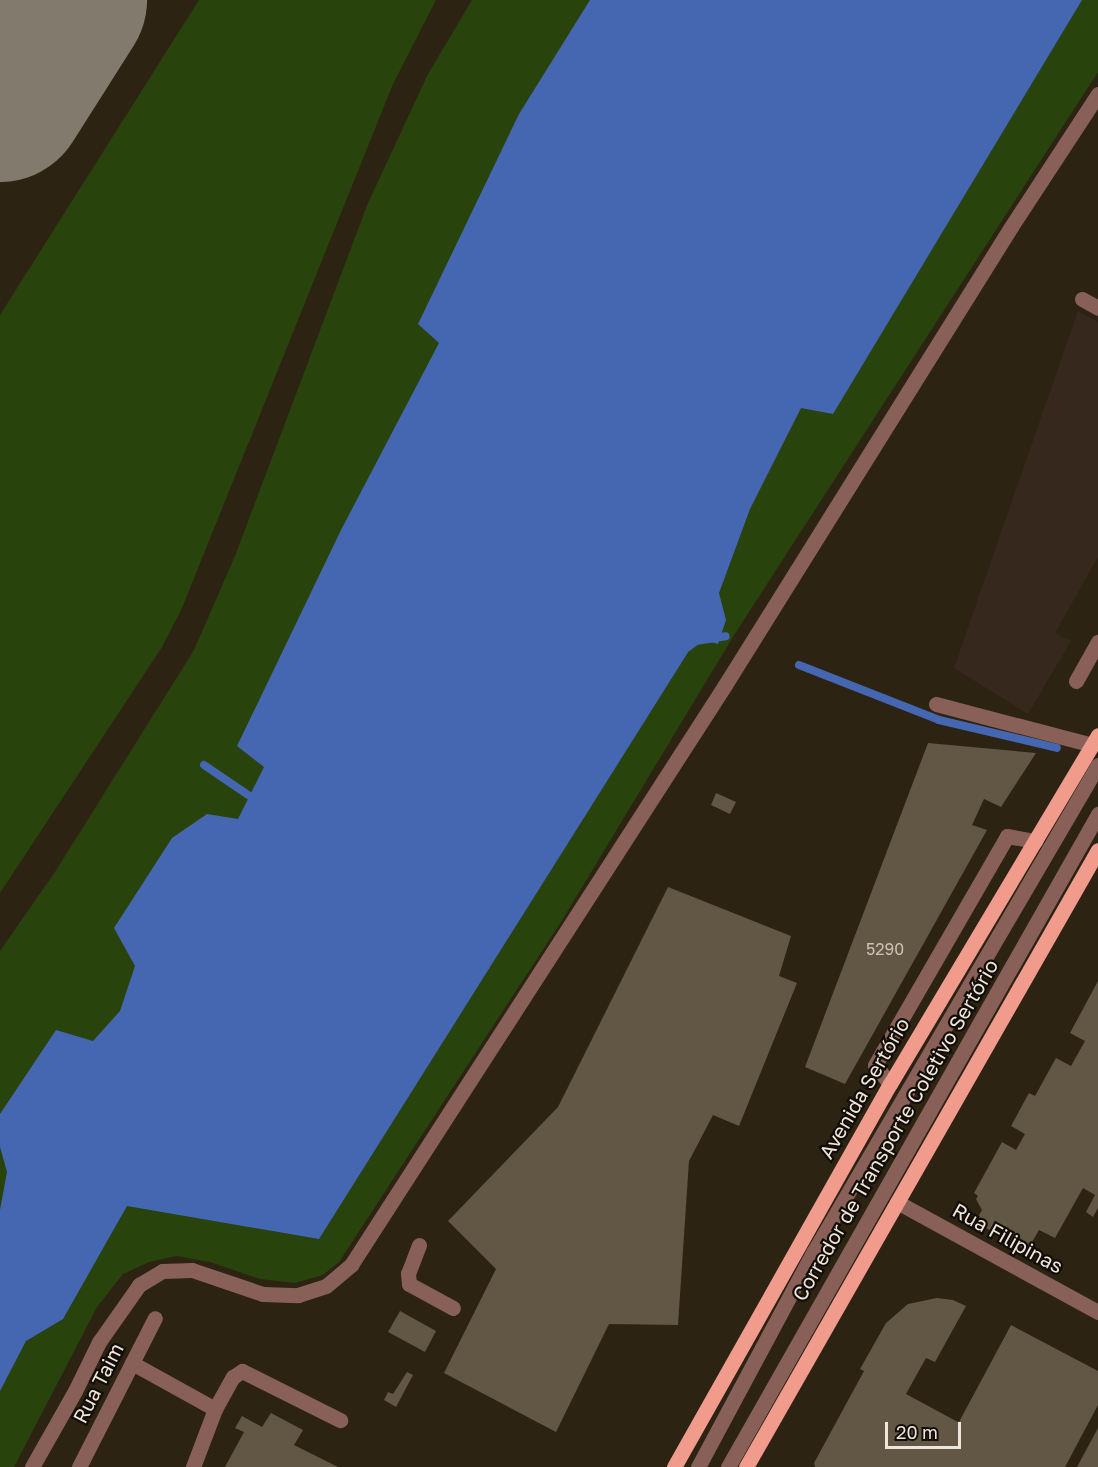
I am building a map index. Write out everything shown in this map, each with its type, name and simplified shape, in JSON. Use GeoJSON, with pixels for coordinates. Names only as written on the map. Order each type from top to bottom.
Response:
{"type":"FeatureCollection","features":[{"type":"Feature","properties":{"kind":"main road","name":"Avenida Sertório"},"geometry":{"type":"LineString","coordinates":[[674,1467],[890,1084],[1095,740]]}},
{"type":"Feature","properties":{"kind":"main road"},"geometry":{"type":"LineString","coordinates":[[746,1467],[1098,850]]}},
{"type":"Feature","properties":{"kind":"street"},"geometry":{"type":"LineString","coordinates":[[32,1467],[75,1391],[99,1342],[139,1285],[162,1271],[192,1270],[263,1294],[298,1295],[326,1286],[351,1265],[718,695],[1005,237],[1098,94]]}},
{"type":"Feature","properties":{"kind":"street"},"geometry":{"type":"LineString","coordinates":[[1082,299],[1098,308]]}},
{"type":"Feature","properties":{"kind":"street"},"geometry":{"type":"LineString","coordinates":[[1076,681],[1098,642]]}},
{"type":"Feature","properties":{"kind":"street"},"geometry":{"type":"LineString","coordinates":[[936,704],[1095,740]]}},
{"type":"Feature","properties":{"kind":"street","name":"Corredor de Transporte Coletivo Sertório"},"geometry":{"type":"LineString","coordinates":[[698,1467],[814,1251],[1098,765]]}},
{"type":"Feature","properties":{"kind":"street","name":"Corredor de Transporte Coletivo Sertório"},"geometry":{"type":"LineString","coordinates":[[728,1467],[1098,814]]}},
{"type":"Feature","properties":{"kind":"street"},"geometry":{"type":"LineString","coordinates":[[890,1084],[875,1065],[1007,836],[1036,841]]}},
{"type":"Feature","properties":{"kind":"street","name":"Rua Filipinas"},"geometry":{"type":"LineString","coordinates":[[897,1202],[1098,1312]]}},
{"type":"Feature","properties":{"kind":"street"},"geometry":{"type":"LineString","coordinates":[[419,1245],[408,1273],[410,1284],[453,1308]]}},
{"type":"Feature","properties":{"kind":"street","name":"Rua Taim"},"geometry":{"type":"LineString","coordinates":[[79,1467],[155,1318]]}},
{"type":"Feature","properties":{"kind":"street"},"geometry":{"type":"LineString","coordinates":[[132,1363],[215,1409]]}},
{"type":"Feature","properties":{"kind":"street"},"geometry":{"type":"LineString","coordinates":[[194,1467],[215,1409],[233,1377],[242,1371],[340,1420]]}},
{"type":"Feature","properties":{"kind":"shaded area"},"geometry":{"type":"Polygon","coordinates":[[[1078,311],[1098,322],[1098,557],[1055,633],[1071,641],[1028,714],[954,668],[1078,311]]]}},
{"type":"Feature","properties":{"kind":"green space"},"geometry":{"type":"Polygon","coordinates":[[[199,0],[436,0],[393,84],[182,608],[162,647],[0,893],[0,315],[199,0]]]}},
{"type":"Feature","properties":{"kind":"green space"},"geometry":{"type":"Polygon","coordinates":[[[472,0],[1098,0],[1098,72],[736,632],[561,922],[339,1262],[323,1275],[295,1283],[260,1279],[210,1262],[176,1256],[149,1262],[123,1274],[97,1307],[14,1467],[0,1467],[0,951],[55,872],[194,650],[235,556],[368,203],[428,74],[472,0]]]}},
{"type":"Feature","properties":{"kind":"water"},"geometry":{"type":"Polygon","coordinates":[[[590,0],[1082,0],[833,414],[801,408],[750,509],[719,593],[726,620],[718,644],[697,638],[319,1239],[127,1206],[63,1319],[26,1341],[0,1391],[0,1210],[7,1172],[0,1147],[0,1114],[56,1030],[93,1041],[120,1011],[135,966],[114,928],[172,838],[207,814],[238,819],[264,767],[237,746],[341,530],[439,343],[418,324],[519,114],[590,0]]]}},
{"type":"Feature","properties":{"kind":"building"},"geometry":{"type":"Polygon","coordinates":[[[928,743],[1036,753],[1001,807],[984,799],[972,825],[987,830],[845,1084],[805,1067],[928,743]]]}},
{"type":"Feature","properties":{"kind":"building"},"geometry":{"type":"Polygon","coordinates":[[[716,793],[736,802],[730,814],[711,805],[716,793]]]}},
{"type":"Feature","properties":{"kind":"building"},"geometry":{"type":"Polygon","coordinates":[[[668,887],[791,936],[779,976],[797,983],[739,1126],[713,1115],[689,1161],[678,1325],[609,1324],[556,1432],[444,1373],[496,1269],[448,1221],[558,1107],[668,887]]]}},
{"type":"Feature","properties":{"kind":"building"},"geometry":{"type":"Polygon","coordinates":[[[1098,981],[1098,1208],[1093,1217],[1086,1212],[1095,1195],[1083,1188],[1055,1238],[1039,1230],[1027,1251],[1009,1240],[1013,1232],[998,1223],[993,1232],[975,1222],[982,1210],[976,1199],[978,1196],[974,1193],[1002,1142],[1016,1150],[1025,1134],[1011,1126],[1029,1093],[1035,1096],[1056,1058],[1071,1066],[1085,1041],[1070,1033],[1098,981]]]}},
{"type":"Feature","properties":{"kind":"building"},"geometry":{"type":"Polygon","coordinates":[[[937,1298],[953,1300],[966,1306],[935,1362],[926,1358],[906,1394],[956,1421],[959,1422],[1011,1325],[1098,1371],[1098,1405],[1065,1467],[815,1467],[814,1463],[864,1371],[860,1369],[886,1323],[908,1304],[937,1298]]]}},
{"type":"Feature","properties":{"kind":"building"},"geometry":{"type":"Polygon","coordinates":[[[400,1311],[436,1331],[425,1352],[388,1332],[400,1311]]]}},
{"type":"Feature","properties":{"kind":"building"},"geometry":{"type":"Polygon","coordinates":[[[407,1372],[413,1375],[396,1407],[384,1400],[388,1392],[393,1394],[407,1372]]]}},
{"type":"Feature","properties":{"kind":"building"},"geometry":{"type":"Polygon","coordinates":[[[271,1413],[303,1430],[294,1445],[338,1467],[225,1467],[244,1432],[235,1428],[242,1416],[262,1427],[271,1413]]]}},
{"type":"Feature","properties":{"kind":"building"},"geometry":{"type":"Polygon","coordinates":[[[1098,1428],[1098,1467],[1077,1467],[1098,1428]]]}},
{"type":"Feature","properties":{"kind":"waterway"},"geometry":{"type":"LineString","coordinates":[[688,647],[696,641],[726,636]]}},
{"type":"Feature","properties":{"kind":"waterway"},"geometry":{"type":"LineString","coordinates":[[799,665],[939,720],[1057,748]]}},
{"type":"Feature","properties":{"kind":"waterway"},"geometry":{"type":"LineString","coordinates":[[204,765],[257,801]]}},
{"type":"Feature","properties":{"kind":"taxiway"},"geometry":{"type":"LineString","coordinates":[[0,87],[52,0]]}},
{"type":"Feature","properties":{"kind":"runway"},"geometry":{"type":"LineString","coordinates":[[0,96],[61,0]]}}]}
